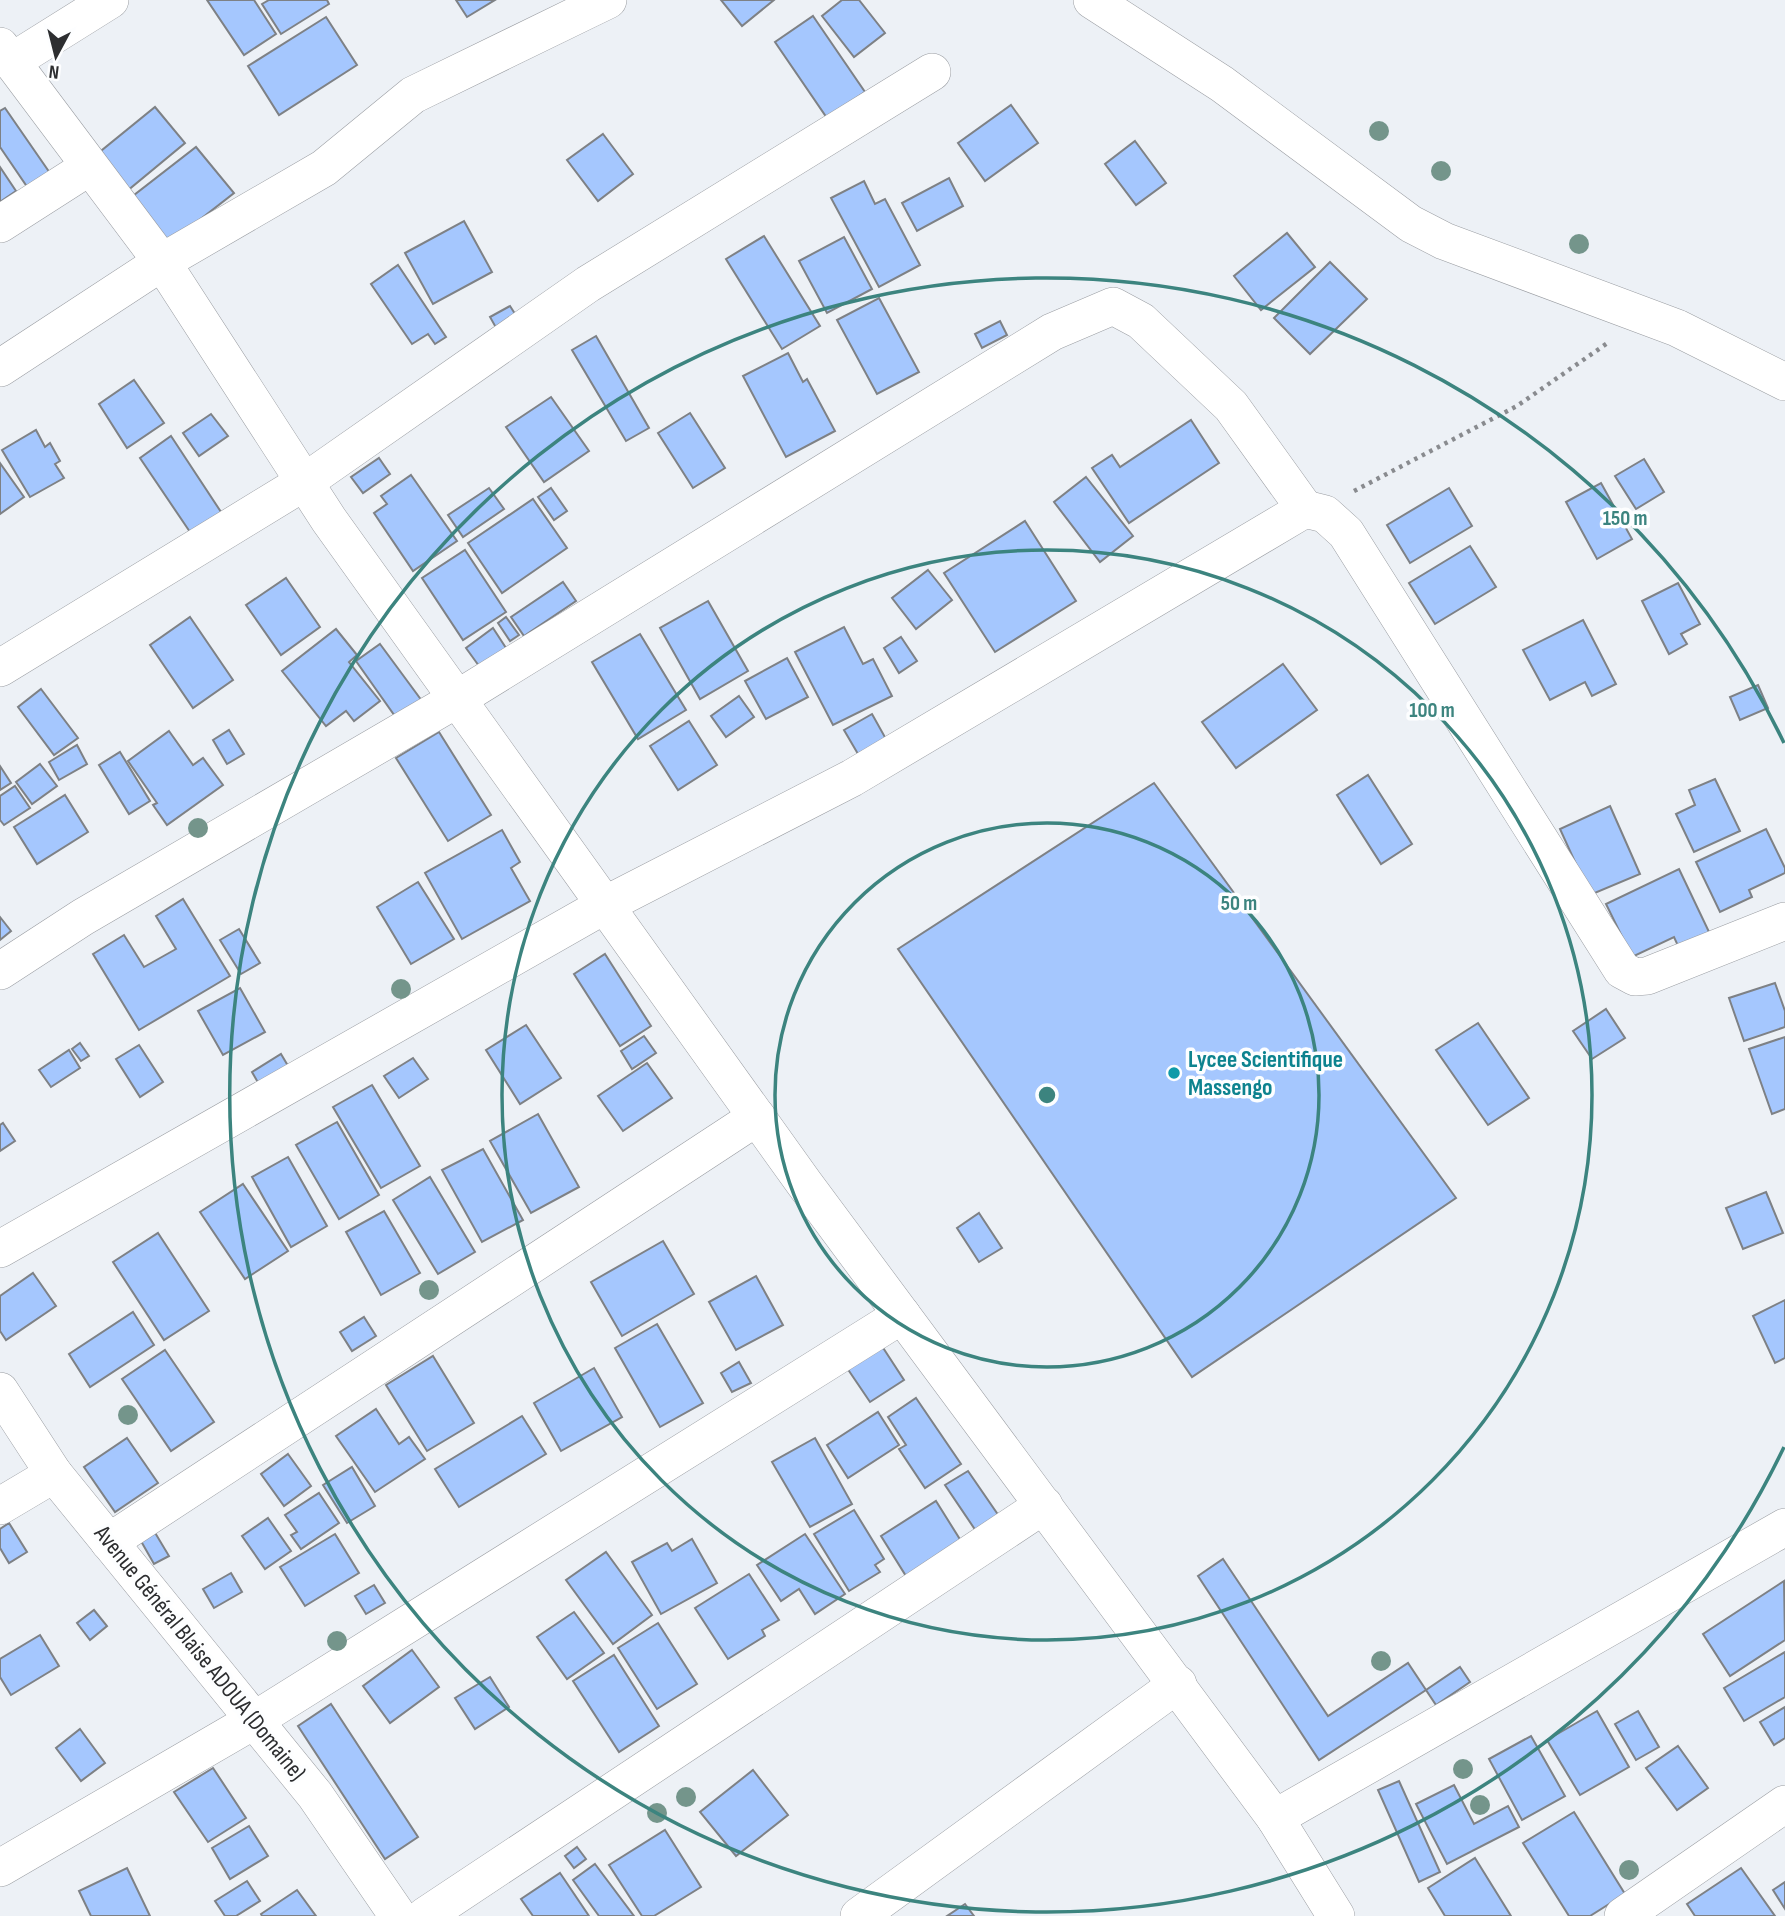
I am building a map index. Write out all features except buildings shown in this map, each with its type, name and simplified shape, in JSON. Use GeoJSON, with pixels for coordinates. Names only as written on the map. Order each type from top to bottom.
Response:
{"type":"FeatureCollection","features":[{"type":"Feature","properties":{"kind":"street"},"geometry":{"type":"LineString","coordinates":[[110,0],[5,54],[162,262],[329,520],[757,1117],[1275,1818],[1336,1916]]}},
{"type":"Feature","properties":{"kind":"street"},"geometry":{"type":"LineString","coordinates":[[0,368],[162,262],[324,168],[413,95],[608,0]]}},
{"type":"Feature","properties":{"kind":"street"},"geometry":{"type":"LineString","coordinates":[[1092,0],[1222,83],[1411,225],[1444,241],[1678,328],[1785,382]]}},
{"type":"Feature","properties":{"kind":"street"},"geometry":{"type":"LineString","coordinates":[[0,668],[306,481],[588,284],[932,72]]}},
{"type":"Feature","properties":{"kind":"street"},"geometry":{"type":"LineString","coordinates":[[0,224],[89,167]]}},
{"type":"Feature","properties":{"kind":"street"},"geometry":{"type":"LineString","coordinates":[[0,971],[83,918],[457,699],[1052,332],[1113,306],[1141,321],[1231,406],[1311,511],[1325,514],[1346,533],[1622,970],[1635,977],[1647,976],[1785,921]]}},
{"type":"Feature","properties":{"kind":"street"},"geometry":{"type":"LineString","coordinates":[[0,1249],[605,905],[852,778],[1311,511]]}},
{"type":"Feature","properties":{"kind":"street"},"geometry":{"type":"LineString","coordinates":[[109,1542],[757,1117]]}},
{"type":"Feature","properties":{"kind":"street"},"geometry":{"type":"LineString","coordinates":[[0,1868],[253,1721],[902,1315]]}},
{"type":"Feature","properties":{"kind":"street","name":"Avenue Général Blaise ADOUA (Domaine)"},"geometry":{"type":"LineString","coordinates":[[0,1391],[54,1474],[315,1795],[398,1916]]}},
{"type":"Feature","properties":{"kind":"street"},"geometry":{"type":"LineString","coordinates":[[0,1506],[54,1474]]}},
{"type":"Feature","properties":{"kind":"street"},"geometry":{"type":"LineString","coordinates":[[425,1916],[1044,1505]]}},
{"type":"Feature","properties":{"kind":"street"},"geometry":{"type":"LineString","coordinates":[[1275,1818],[1785,1527]]}},
{"type":"Feature","properties":{"kind":"street"},"geometry":{"type":"LineString","coordinates":[[859,1916],[1178,1685]]}},
{"type":"Feature","properties":{"kind":"street"},"geometry":{"type":"LineString","coordinates":[[1623,1916],[1785,1804]]}},
{"type":"Feature","properties":{"kind":"path"},"geometry":{"type":"LineString","coordinates":[[1311,511],[1517,406],[1645,316]]}},
{"type":"Feature","properties":{"kind":"place","name":"Lycee Scientifique Massengo"},"geometry":{"type":"Point","coordinates":[1174,1073]}}]}
